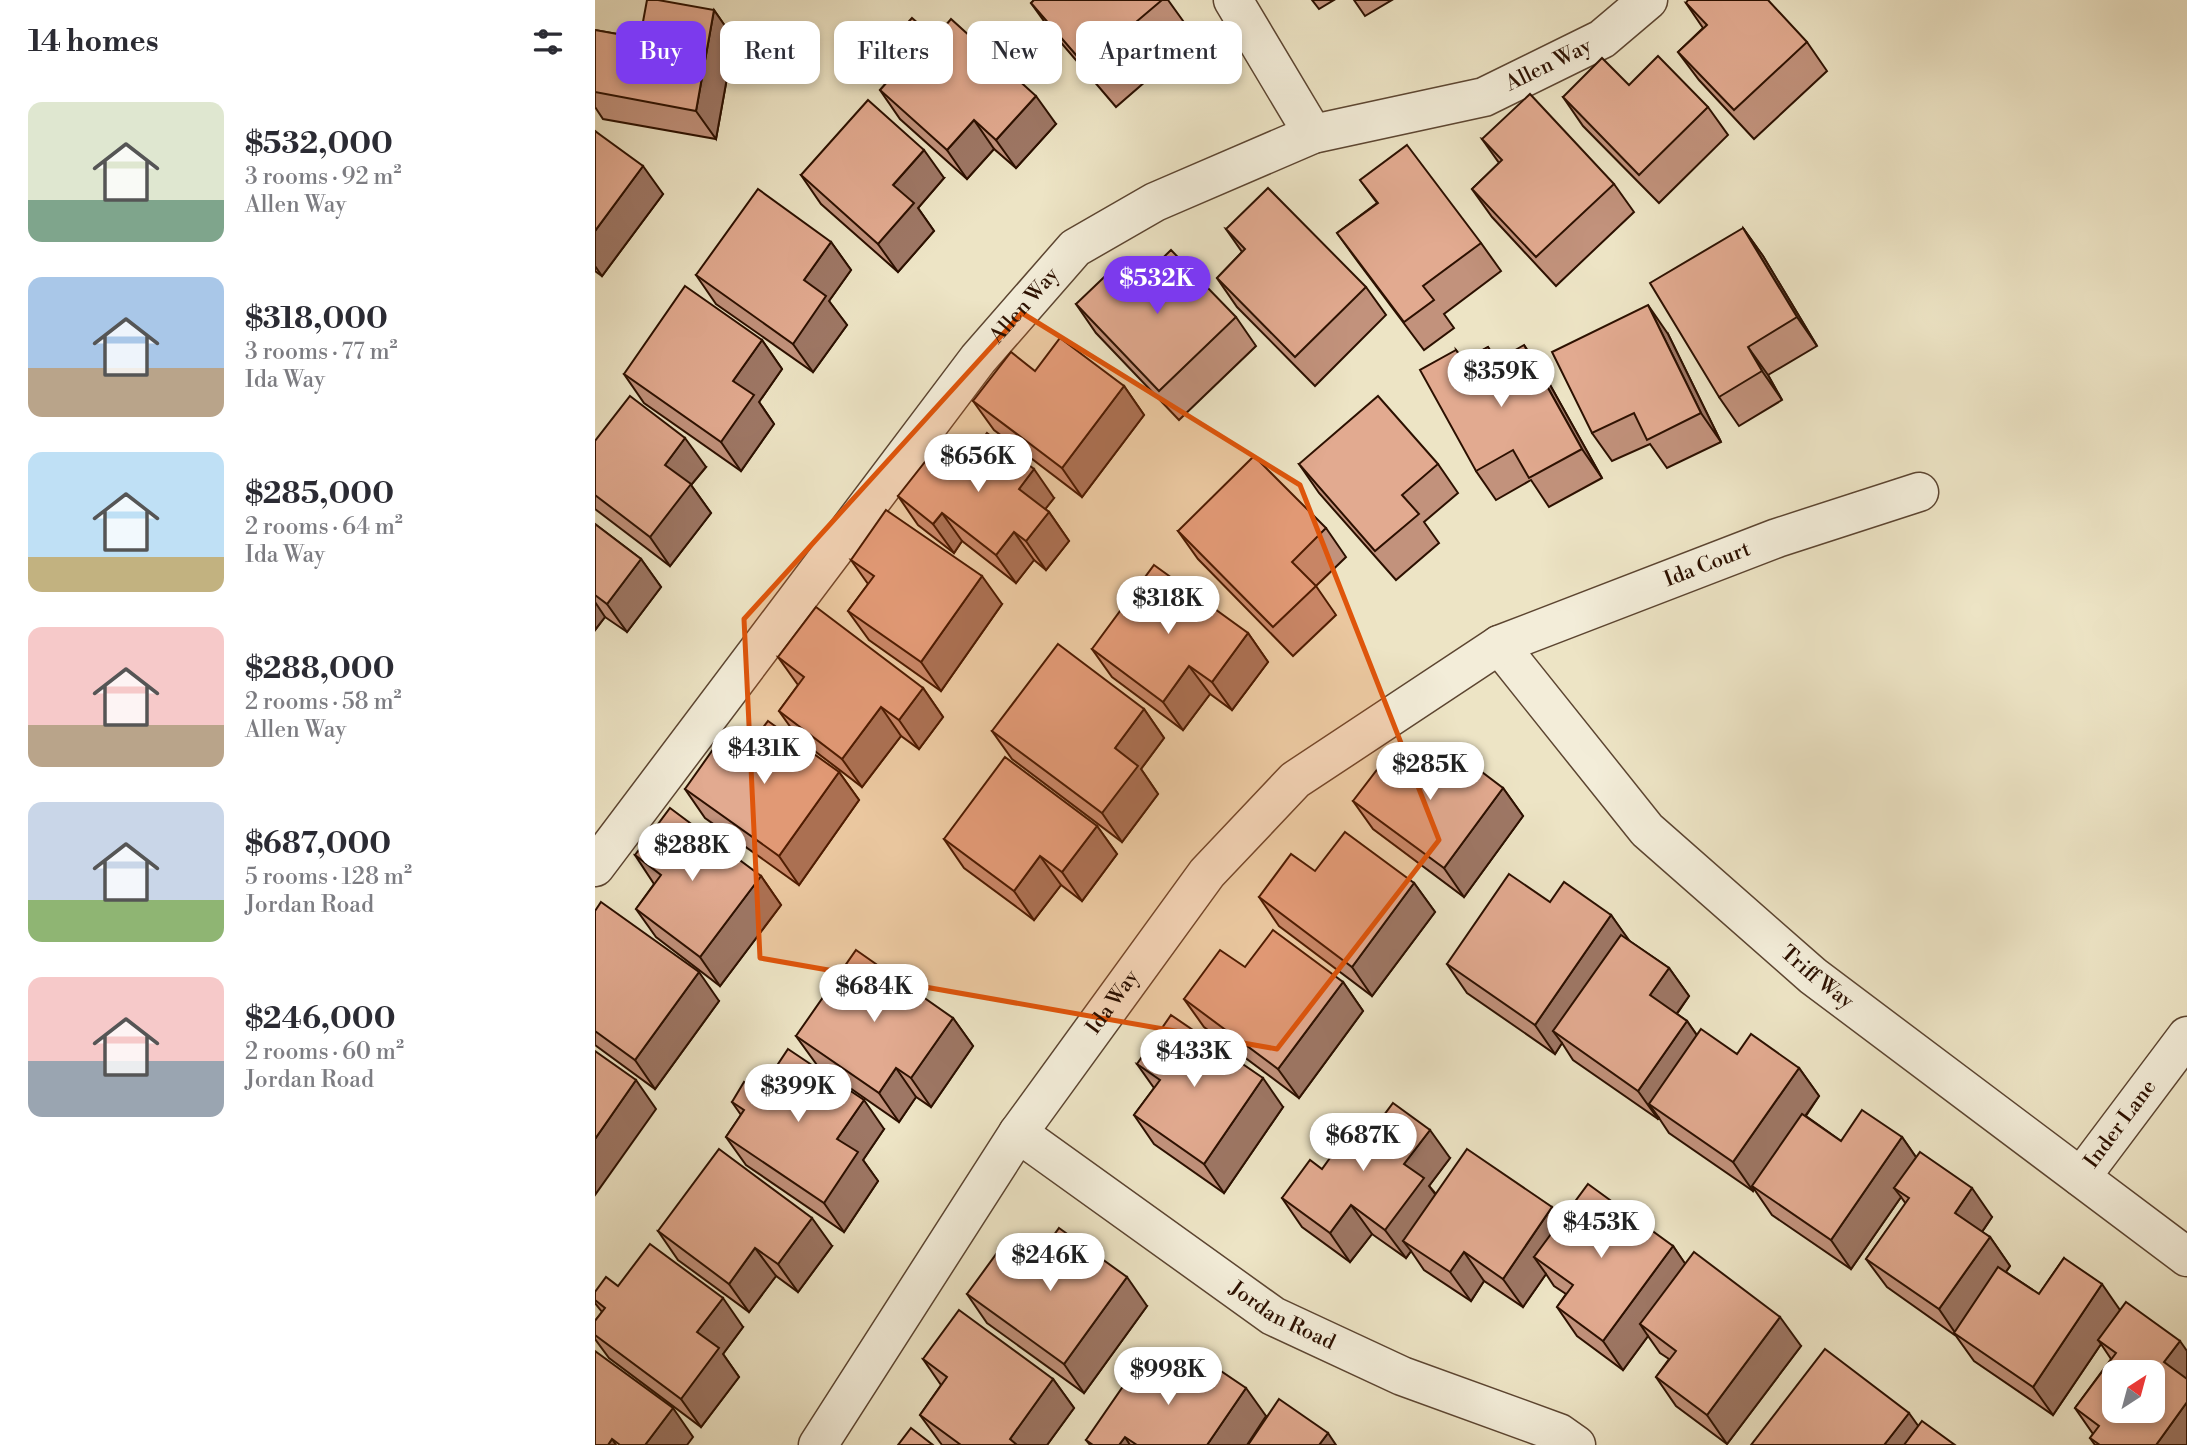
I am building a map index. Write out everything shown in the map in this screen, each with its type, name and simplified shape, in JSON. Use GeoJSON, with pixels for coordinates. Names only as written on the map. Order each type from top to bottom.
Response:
{"type":"FeatureCollection","features":[{"type":"Feature","properties":{"kind":"street"},"geometry":{"type":"LineString","coordinates":[[1233,0],[1313,134]]}},
{"type":"Feature","properties":{"kind":"street","name":"Allen Way"},"geometry":{"type":"LineString","coordinates":[[595,867],[978,359],[1075,248],[1155,202],[1313,134],[1484,97],[1602,39],[1648,0]]}},
{"type":"Feature","properties":{"kind":"street","name":"Ida Court"},"geometry":{"type":"LineString","coordinates":[[1499,645],[1777,538],[1919,492]]}},
{"type":"Feature","properties":{"kind":"street","name":"Ida Way"},"geometry":{"type":"LineString","coordinates":[[818,1445],[1018,1133],[1207,873],[1294,780],[1499,645]]}},
{"type":"Feature","properties":{"kind":"street","name":"Triff Way"},"geometry":{"type":"LineString","coordinates":[[1499,645],[1647,830],[1813,976],[2187,1257]]}},
{"type":"Feature","properties":{"kind":"street","name":"Inder Lane"},"geometry":{"type":"LineString","coordinates":[[2081,1177],[2187,1036]]}},
{"type":"Feature","properties":{"kind":"street","name":"Jordan Road"},"geometry":{"type":"LineString","coordinates":[[1018,1133],[1273,1316],[1402,1376],[1559,1433],[1576,1445]]}},
{"type":"Feature","properties":{"kind":"highlighted area"},"geometry":{"type":"Polygon","coordinates":[[[1022,313],[1300,485],[1439,840],[1277,1049],[760,958],[744,619],[1022,313]]]}},
{"type":"Feature","properties":{"kind":"building"},"geometry":{"type":"Polygon","coordinates":[[[647,0],[714,10],[706,55],[706,21],[643,21],[647,0]]]}},
{"type":"Feature","properties":{"kind":"building"},"geometry":{"type":"Polygon","coordinates":[[[1034,0],[1162,0],[1137,21],[1076,21],[1076,55],[1062,39],[1062,21],[1047,21],[1031,3],[1034,0]]]}},
{"type":"Feature","properties":{"kind":"building"},"geometry":{"type":"Polygon","coordinates":[[[1688,0],[1768,0],[1807,42],[1734,110],[1678,52],[1707,25],[1686,3],[1688,0]]]}},
{"type":"Feature","properties":{"kind":"building"},"geometry":{"type":"Polygon","coordinates":[[[951,19],[967,33],[967,84],[1023,84],[1036,96],[996,140],[974,120],[947,150],[880,90],[885,84],[953,84],[951,19]]]}},
{"type":"Feature","properties":{"kind":"building"},"geometry":{"type":"Polygon","coordinates":[[[595,30],[616,34],[616,84],[701,84],[696,111],[595,92],[595,30]]]}},
{"type":"Feature","properties":{"kind":"building"},"geometry":{"type":"Polygon","coordinates":[[[1658,56],[1708,107],[1639,175],[1563,97],[1602,58],[1629,85],[1658,56]]]}},
{"type":"Feature","properties":{"kind":"building"},"geometry":{"type":"Polygon","coordinates":[[[1530,94],[1614,184],[1536,257],[1472,189],[1502,160],[1482,139],[1530,94]]]}},
{"type":"Feature","properties":{"kind":"building"},"geometry":{"type":"Polygon","coordinates":[[[868,100],[924,150],[893,185],[914,203],[878,244],[801,175],[868,100]]]}},
{"type":"Feature","properties":{"kind":"building"},"geometry":{"type":"Polygon","coordinates":[[[595,131],[643,166],[595,231],[595,131]]]}},
{"type":"Feature","properties":{"kind":"building"},"geometry":{"type":"Polygon","coordinates":[[[1407,145],[1481,243],[1423,286],[1434,300],[1404,322],[1337,233],[1378,203],[1360,180],[1407,145]]]}},
{"type":"Feature","properties":{"kind":"building"},"geometry":{"type":"Polygon","coordinates":[[[1268,188],[1366,287],[1295,357],[1217,278],[1245,249],[1226,229],[1268,188]]]}},
{"type":"Feature","properties":{"kind":"building"},"geometry":{"type":"Polygon","coordinates":[[[758,189],[831,242],[804,280],[826,296],[793,344],[696,275],[758,189]]]}},
{"type":"Feature","properties":{"kind":"building"},"geometry":{"type":"Polygon","coordinates":[[[1743,228],[1797,317],[1748,347],[1762,371],[1719,397],[1650,283],[1743,228]]]}},
{"type":"Feature","properties":{"kind":"building"},"geometry":{"type":"Polygon","coordinates":[[[1171,250],[1236,317],[1159,391],[1076,304],[1121,261],[1139,281],[1171,250]]]}},
{"type":"Feature","properties":{"kind":"building"},"geometry":{"type":"Polygon","coordinates":[[[685,286],[762,340],[733,381],[754,395],[721,442],[624,374],[685,286]]]}},
{"type":"Feature","properties":{"kind":"building"},"geometry":{"type":"Polygon","coordinates":[[[1648,305],[1701,413],[1647,440],[1634,413],[1592,433],[1552,352],[1648,305]]]}},
{"type":"Feature","properties":{"kind":"building"},"geometry":{"type":"Polygon","coordinates":[[[1060,338],[1124,386],[1062,468],[973,401],[1011,352],[1035,371],[1060,338]]]}},
{"type":"Feature","properties":{"kind":"building"},"geometry":{"type":"Polygon","coordinates":[[[1524,345],[1582,449],[1529,478],[1513,450],[1476,471],[1420,370],[1456,350],[1463,361],[1488,347],[1496,361],[1524,345]]]}},
{"type":"Feature","properties":{"kind":"building"},"geometry":{"type":"Polygon","coordinates":[[[630,396],[685,438],[665,465],[691,484],[650,537],[595,495],[595,441],[630,396]]]}},
{"type":"Feature","properties":{"kind":"building"},"geometry":{"type":"Polygon","coordinates":[[[1378,396],[1438,464],[1402,495],[1419,514],[1375,551],[1299,464],[1378,396]]]}},
{"type":"Feature","properties":{"kind":"building"},"geometry":{"type":"Polygon","coordinates":[[[987,433],[1034,469],[1019,489],[1049,512],[1026,541],[1014,532],[996,555],[942,513],[933,524],[898,496],[936,448],[961,467],[987,433]]]}},
{"type":"Feature","properties":{"kind":"building"},"geometry":{"type":"Polygon","coordinates":[[[1254,456],[1326,528],[1292,562],[1316,586],[1273,627],[1178,531],[1254,456]]]}},
{"type":"Feature","properties":{"kind":"building"},"geometry":{"type":"Polygon","coordinates":[[[886,510],[982,576],[921,662],[848,611],[874,576],[851,560],[886,510]]]}},
{"type":"Feature","properties":{"kind":"building"},"geometry":{"type":"Polygon","coordinates":[[[595,524],[641,559],[607,604],[595,595],[595,524]]]}},
{"type":"Feature","properties":{"kind":"building"},"geometry":{"type":"Polygon","coordinates":[[[1154,565],[1248,633],[1212,682],[1189,666],[1163,702],[1092,649],[1154,565]]]}},
{"type":"Feature","properties":{"kind":"building"},"geometry":{"type":"Polygon","coordinates":[[[816,607],[923,688],[899,720],[881,707],[842,759],[779,711],[804,677],[778,657],[816,607]]]}},
{"type":"Feature","properties":{"kind":"building"},"geometry":{"type":"Polygon","coordinates":[[[1058,644],[1144,709],[1115,748],[1138,766],[1102,813],[992,731],[1058,644]]]}},
{"type":"Feature","properties":{"kind":"building"},"geometry":{"type":"Polygon","coordinates":[[[768,721],[839,772],[779,856],[685,789],[719,741],[741,757],[768,721]]]}},
{"type":"Feature","properties":{"kind":"building"},"geometry":{"type":"Polygon","coordinates":[[[1445,744],[1503,788],[1444,868],[1353,801],[1389,754],[1420,777],[1445,744]]]}},
{"type":"Feature","properties":{"kind":"building"},"geometry":{"type":"Polygon","coordinates":[[[1005,757],[1097,826],[1062,872],[1040,856],[1014,891],[944,839],[1005,757]]]}},
{"type":"Feature","properties":{"kind":"building"},"geometry":{"type":"Polygon","coordinates":[[[670,808],[761,876],[700,957],[636,909],[661,875],[635,855],[670,808]]]}},
{"type":"Feature","properties":{"kind":"building"},"geometry":{"type":"Polygon","coordinates":[[[1345,832],[1414,883],[1352,967],[1259,897],[1291,854],[1315,871],[1345,832]]]}},
{"type":"Feature","properties":{"kind":"building"},"geometry":{"type":"Polygon","coordinates":[[[1509,874],[1550,902],[1564,882],[1611,915],[1535,1025],[1447,964],[1509,874]]]}},
{"type":"Feature","properties":{"kind":"building"},"geometry":{"type":"Polygon","coordinates":[[[601,902],[699,972],[635,1060],[595,1031],[595,911],[601,902]]]}},
{"type":"Feature","properties":{"kind":"building"},"geometry":{"type":"Polygon","coordinates":[[[1273,930],[1343,982],[1278,1069],[1184,999],[1220,950],[1245,967],[1273,930]]]}},
{"type":"Feature","properties":{"kind":"building"},"geometry":{"type":"Polygon","coordinates":[[[1621,935],[1669,968],[1650,995],[1687,1021],[1638,1091],[1553,1031],[1621,935]]]}},
{"type":"Feature","properties":{"kind":"building"},"geometry":{"type":"Polygon","coordinates":[[[856,950],[953,1018],[911,1078],[896,1068],[879,1093],[796,1036],[856,950]]]}},
{"type":"Feature","properties":{"kind":"building"},"geometry":{"type":"Polygon","coordinates":[[[1171,1015],[1263,1078],[1204,1164],[1134,1115],[1160,1080],[1137,1064],[1171,1015]]]}},
{"type":"Feature","properties":{"kind":"building"},"geometry":{"type":"Polygon","coordinates":[[[1701,1029],[1737,1054],[1751,1034],[1799,1068],[1733,1162],[1649,1104],[1701,1029]]]}},
{"type":"Feature","properties":{"kind":"building"},"geometry":{"type":"Polygon","coordinates":[[[788,1049],[864,1100],[837,1139],[858,1152],[824,1203],[726,1137],[744,1110],[732,1102],[744,1082],[754,1089],[769,1066],[774,1070],[788,1049]]]}},
{"type":"Feature","properties":{"kind":"building"},"geometry":{"type":"Polygon","coordinates":[[[595,1051],[636,1080],[595,1139],[595,1051]]]}},
{"type":"Feature","properties":{"kind":"building"},"geometry":{"type":"Polygon","coordinates":[[[1393,1103],[1430,1130],[1404,1164],[1424,1178],[1385,1230],[1351,1205],[1330,1233],[1282,1198],[1310,1160],[1322,1169],[1360,1116],[1375,1127],[1393,1103]]]}},
{"type":"Feature","properties":{"kind":"building"},"geometry":{"type":"Polygon","coordinates":[[[1862,1110],[1902,1137],[1831,1240],[1752,1186],[1802,1114],[1841,1141],[1862,1110]]]}},
{"type":"Feature","properties":{"kind":"building"},"geometry":{"type":"Polygon","coordinates":[[[719,1149],[812,1218],[778,1264],[755,1248],[729,1284],[658,1231],[719,1149]]]}},
{"type":"Feature","properties":{"kind":"building"},"geometry":{"type":"Polygon","coordinates":[[[1467,1149],[1552,1207],[1503,1279],[1464,1252],[1450,1272],[1403,1241],[1467,1149]]]}},
{"type":"Feature","properties":{"kind":"building"},"geometry":{"type":"Polygon","coordinates":[[[1920,1152],[1972,1188],[1955,1213],[1990,1237],[1939,1309],[1866,1259],[1909,1198],[1894,1188],[1920,1152]]]}},
{"type":"Feature","properties":{"kind":"building"},"geometry":{"type":"Polygon","coordinates":[[[1588,1184],[1673,1246],[1603,1341],[1557,1307],[1573,1285],[1534,1257],[1588,1184]]]}},
{"type":"Feature","properties":{"kind":"building"},"geometry":{"type":"Polygon","coordinates":[[[1059,1228],[1127,1277],[1064,1364],[967,1294],[1002,1246],[1031,1267],[1059,1228]]]}},
{"type":"Feature","properties":{"kind":"building"},"geometry":{"type":"Polygon","coordinates":[[[650,1244],[723,1298],[697,1332],[719,1348],[681,1399],[595,1335],[595,1321],[605,1308],[595,1300],[595,1292],[606,1277],[618,1286],[650,1244]]]}},
{"type":"Feature","properties":{"kind":"building"},"geometry":{"type":"Polygon","coordinates":[[[1694,1252],[1780,1317],[1707,1415],[1656,1377],[1676,1351],[1640,1324],[1694,1252]]]}},
{"type":"Feature","properties":{"kind":"building"},"geometry":{"type":"Polygon","coordinates":[[[2064,1258],[2102,1284],[2033,1387],[1954,1333],[1998,1267],[2039,1294],[2064,1258]]]}},
{"type":"Feature","properties":{"kind":"building"},"geometry":{"type":"Polygon","coordinates":[[[2126,1302],[2180,1341],[2165,1361],[2111,1360],[2116,1353],[2098,1340],[2126,1302]]]}},
{"type":"Feature","properties":{"kind":"building"},"geometry":{"type":"Polygon","coordinates":[[[959,1310],[1053,1379],[1010,1439],[1017,1445],[961,1445],[920,1415],[947,1377],[923,1359],[959,1310]]]}},
{"type":"Feature","properties":{"kind":"building"},"geometry":{"type":"Polygon","coordinates":[[[1825,1349],[1909,1413],[1884,1445],[1751,1445],[1825,1349]]]}},
{"type":"Feature","properties":{"kind":"building"},"geometry":{"type":"Polygon","coordinates":[[[595,1351],[673,1408],[645,1445],[620,1445],[612,1439],[608,1445],[595,1445],[595,1351]]]}},
{"type":"Feature","properties":{"kind":"building"},"geometry":{"type":"Polygon","coordinates":[[[1144,1356],[1183,1382],[1200,1357],[1246,1388],[1207,1445],[1137,1445],[1125,1437],[1119,1445],[1093,1445],[1086,1440],[1144,1356]]]}},
{"type":"Feature","properties":{"kind":"building"},"geometry":{"type":"Polygon","coordinates":[[[2165,1363],[2187,1379],[2187,1402],[2156,1445],[2100,1445],[2090,1438],[2099,1426],[2075,1408],[2102,1372],[2102,1423],[2165,1423],[2165,1363]]]}},
{"type":"Feature","properties":{"kind":"building"},"geometry":{"type":"Polygon","coordinates":[[[1279,1399],[1328,1433],[1319,1445],[1248,1445],[1279,1399]]]}},
{"type":"Feature","properties":{"kind":"building"},"geometry":{"type":"Polygon","coordinates":[[[1922,1421],[1955,1445],[1904,1445],[1922,1421]]]}},
{"type":"Feature","properties":{"kind":"building"},"geometry":{"type":"Polygon","coordinates":[[[911,1428],[933,1445],[898,1445],[911,1428]]]}}]}
